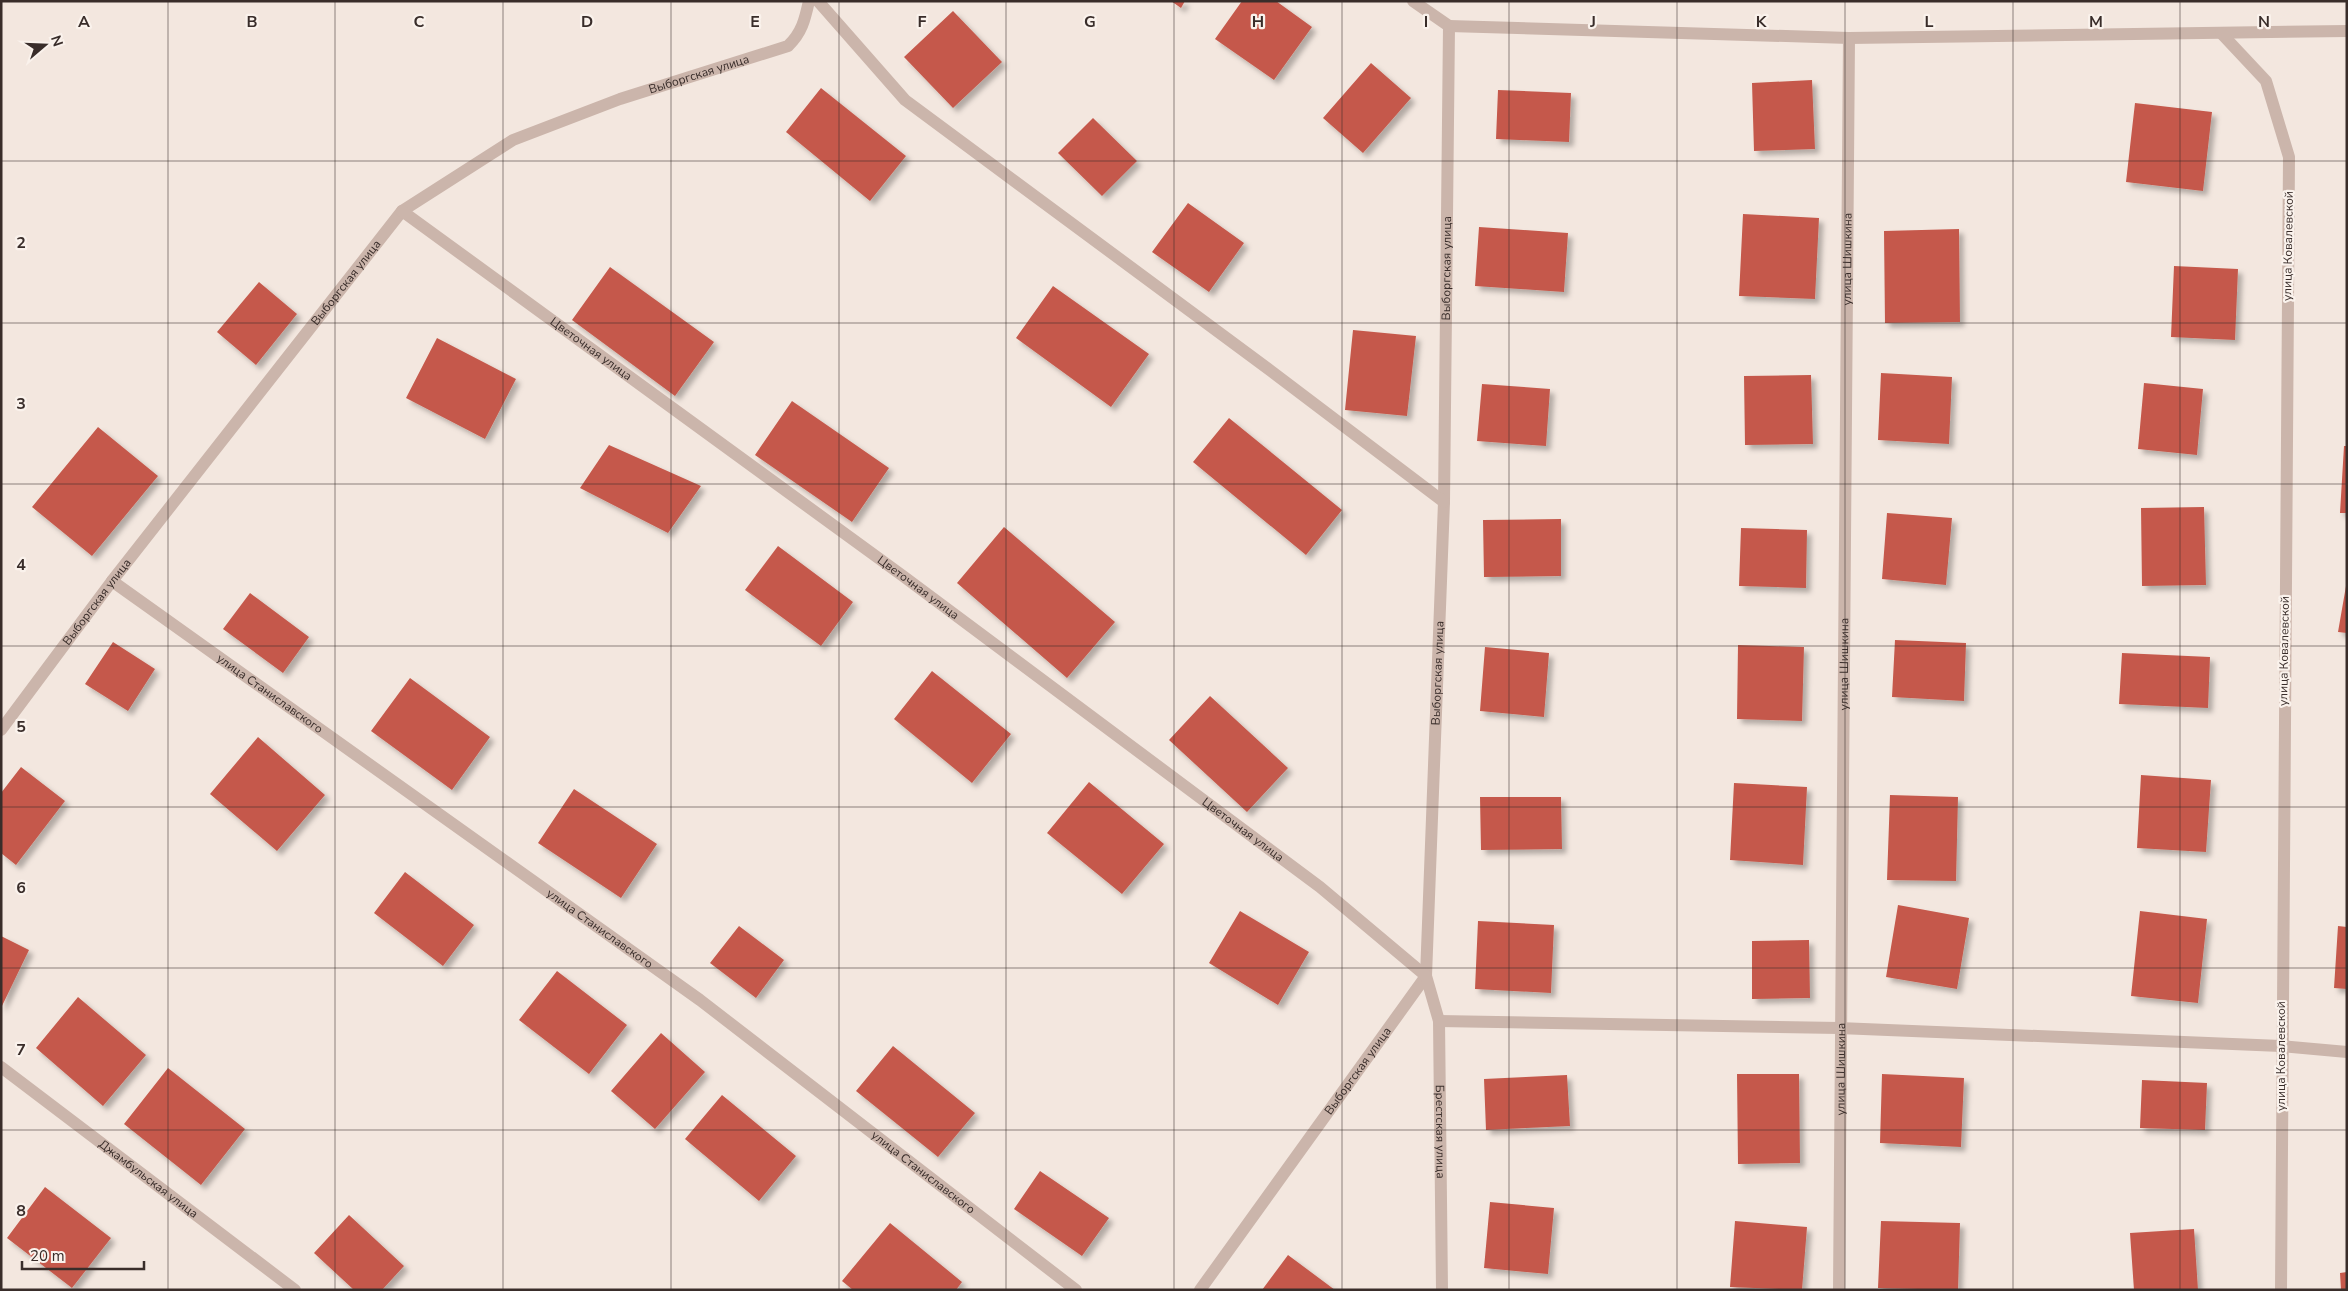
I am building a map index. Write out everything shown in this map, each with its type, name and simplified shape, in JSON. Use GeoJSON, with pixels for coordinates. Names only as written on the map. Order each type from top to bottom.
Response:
{"type":"FeatureCollection","features":[{"type":"Feature","properties":{"kind":"street","name":"Выборгская улица"},"geometry":{"type":"LineString","coordinates":[[1,730],[112,582],[402,211],[513,140],[620,99],[788,46],[795,39],[804,24],[808,1]]}},
{"type":"Feature","properties":{"kind":"street"},"geometry":{"type":"LineString","coordinates":[[818,1],[905,100],[1247,353],[1444,502]]}},
{"type":"Feature","properties":{"kind":"street"},"geometry":{"type":"LineString","coordinates":[[1413,1],[1449,26],[1849,38],[2347,31]]}},
{"type":"Feature","properties":{"kind":"street","name":"Выборгская улица"},"geometry":{"type":"LineString","coordinates":[[1200,1290],[1426,976],[1444,502],[1449,26]]}},
{"type":"Feature","properties":{"kind":"street","name":"улица Ковалевской"},"geometry":{"type":"LineString","coordinates":[[2221,33],[2266,82],[2289,157],[2281,1046],[2281,1290]]}},
{"type":"Feature","properties":{"kind":"street","name":"улица Шишкина"},"geometry":{"type":"LineString","coordinates":[[1839,1290],[1839,1028],[1849,38]]}},
{"type":"Feature","properties":{"kind":"street","name":"Цветочная улица"},"geometry":{"type":"LineString","coordinates":[[402,211],[910,582],[1320,887],[1426,976]]}},
{"type":"Feature","properties":{"kind":"street","name":"улица Станиславского"},"geometry":{"type":"LineString","coordinates":[[112,582],[700,1000],[1076,1290]]}},
{"type":"Feature","properties":{"kind":"street","name":"Брестская улица"},"geometry":{"type":"LineString","coordinates":[[1426,976],[1439,1021],[1442,1290]]}},
{"type":"Feature","properties":{"kind":"street"},"geometry":{"type":"LineString","coordinates":[[1439,1021],[1839,1028],[2281,1046],[2347,1052]]}},
{"type":"Feature","properties":{"kind":"street","name":"Джамбульская улица"},"geometry":{"type":"LineString","coordinates":[[1,1067],[295,1290]]}},
{"type":"Feature","properties":{"kind":"building"},"geometry":{"type":"Polygon","coordinates":[[[1171,1],[1185,1],[1181,8],[1171,1]]]}},
{"type":"Feature","properties":{"kind":"building"},"geometry":{"type":"Polygon","coordinates":[[[1242,1],[1276,1],[1312,27],[1274,80],[1215,39],[1242,1]]]}},
{"type":"Feature","properties":{"kind":"building"},"geometry":{"type":"Polygon","coordinates":[[[953,11],[1002,62],[953,108],[904,57],[953,11]]]}},
{"type":"Feature","properties":{"kind":"building"},"geometry":{"type":"Polygon","coordinates":[[[1371,63],[1411,98],[1363,153],[1323,118],[1371,63]]]}},
{"type":"Feature","properties":{"kind":"building"},"geometry":{"type":"Polygon","coordinates":[[[1812,80],[1815,149],[1754,151],[1752,83],[1812,80]]]}},
{"type":"Feature","properties":{"kind":"building"},"geometry":{"type":"Polygon","coordinates":[[[821,88],[906,156],[870,201],[786,132],[821,88]]]}},
{"type":"Feature","properties":{"kind":"building"},"geometry":{"type":"Polygon","coordinates":[[[1498,90],[1571,93],[1569,142],[1496,139],[1498,90]]]}},
{"type":"Feature","properties":{"kind":"building"},"geometry":{"type":"Polygon","coordinates":[[[2135,103],[2212,112],[2203,191],[2126,182],[2135,103]]]}},
{"type":"Feature","properties":{"kind":"building"},"geometry":{"type":"Polygon","coordinates":[[[1093,118],[1137,161],[1102,196],[1058,153],[1093,118]]]}},
{"type":"Feature","properties":{"kind":"building"},"geometry":{"type":"Polygon","coordinates":[[[1188,203],[1244,243],[1209,292],[1152,252],[1188,203]]]}},
{"type":"Feature","properties":{"kind":"building"},"geometry":{"type":"Polygon","coordinates":[[[1743,214],[1819,218],[1815,299],[1739,296],[1743,214]]]}},
{"type":"Feature","properties":{"kind":"building"},"geometry":{"type":"Polygon","coordinates":[[[1479,227],[1568,233],[1564,292],[1475,286],[1479,227]]]}},
{"type":"Feature","properties":{"kind":"building"},"geometry":{"type":"Polygon","coordinates":[[[1959,229],[1960,322],[1885,323],[1884,231],[1959,229]]]}},
{"type":"Feature","properties":{"kind":"building"},"geometry":{"type":"Polygon","coordinates":[[[2174,266],[2238,269],[2235,340],[2171,337],[2174,266]]]}},
{"type":"Feature","properties":{"kind":"building"},"geometry":{"type":"Polygon","coordinates":[[[610,267],[714,342],[675,396],[572,320],[610,267]]]}},
{"type":"Feature","properties":{"kind":"building"},"geometry":{"type":"Polygon","coordinates":[[[259,282],[297,314],[256,365],[217,332],[259,282]]]}},
{"type":"Feature","properties":{"kind":"building"},"geometry":{"type":"Polygon","coordinates":[[[1053,286],[1149,354],[1111,407],[1016,338],[1053,286]]]}},
{"type":"Feature","properties":{"kind":"building"},"geometry":{"type":"Polygon","coordinates":[[[1353,330],[1416,336],[1407,416],[1345,410],[1353,330]]]}},
{"type":"Feature","properties":{"kind":"building"},"geometry":{"type":"Polygon","coordinates":[[[437,338],[516,379],[485,439],[406,398],[437,338]]]}},
{"type":"Feature","properties":{"kind":"building"},"geometry":{"type":"Polygon","coordinates":[[[1881,373],[1952,377],[1949,444],[1878,440],[1881,373]]]}},
{"type":"Feature","properties":{"kind":"building"},"geometry":{"type":"Polygon","coordinates":[[[1811,375],[1813,444],[1745,445],[1744,376],[1811,375]]]}},
{"type":"Feature","properties":{"kind":"building"},"geometry":{"type":"Polygon","coordinates":[[[2144,383],[2203,389],[2197,455],[2138,449],[2144,383]]]}},
{"type":"Feature","properties":{"kind":"building"},"geometry":{"type":"Polygon","coordinates":[[[1482,384],[1550,389],[1546,446],[1477,441],[1482,384]]]}},
{"type":"Feature","properties":{"kind":"building"},"geometry":{"type":"Polygon","coordinates":[[[792,401],[889,468],[852,522],[755,455],[792,401]]]}},
{"type":"Feature","properties":{"kind":"building"},"geometry":{"type":"Polygon","coordinates":[[[1229,418],[1342,510],[1306,555],[1193,462],[1229,418]]]}},
{"type":"Feature","properties":{"kind":"building"},"geometry":{"type":"Polygon","coordinates":[[[98,427],[158,476],[92,556],[32,507],[98,427]]]}},
{"type":"Feature","properties":{"kind":"building"},"geometry":{"type":"Polygon","coordinates":[[[609,445],[701,486],[668,533],[580,488],[609,445]]]}},
{"type":"Feature","properties":{"kind":"building"},"geometry":{"type":"Polygon","coordinates":[[[2344,446],[2347,446],[2347,513],[2340,513],[2344,446]]]}},
{"type":"Feature","properties":{"kind":"building"},"geometry":{"type":"Polygon","coordinates":[[[2204,507],[2206,585],[2142,586],[2141,508],[2204,507]]]}},
{"type":"Feature","properties":{"kind":"building"},"geometry":{"type":"Polygon","coordinates":[[[1887,513],[1952,518],[1946,585],[1882,579],[1887,513]]]}},
{"type":"Feature","properties":{"kind":"building"},"geometry":{"type":"Polygon","coordinates":[[[1561,519],[1561,576],[1484,577],[1483,520],[1561,519]]]}},
{"type":"Feature","properties":{"kind":"building"},"geometry":{"type":"Polygon","coordinates":[[[1004,527],[1115,622],[1067,678],[957,583],[1004,527]]]}},
{"type":"Feature","properties":{"kind":"building"},"geometry":{"type":"Polygon","coordinates":[[[1741,528],[1807,530],[1806,588],[1739,586],[1741,528]]]}},
{"type":"Feature","properties":{"kind":"building"},"geometry":{"type":"Polygon","coordinates":[[[778,546],[853,602],[821,646],[745,590],[778,546]]]}},
{"type":"Feature","properties":{"kind":"building"},"geometry":{"type":"Polygon","coordinates":[[[2347,586],[2347,633],[2338,632],[2347,586]]]}},
{"type":"Feature","properties":{"kind":"building"},"geometry":{"type":"Polygon","coordinates":[[[250,593],[309,637],[283,673],[223,629],[250,593]]]}},
{"type":"Feature","properties":{"kind":"building"},"geometry":{"type":"Polygon","coordinates":[[[1895,640],[1966,643],[1964,701],[1892,697],[1895,640]]]}},
{"type":"Feature","properties":{"kind":"building"},"geometry":{"type":"Polygon","coordinates":[[[113,642],[155,669],[128,711],[85,684],[113,642]]]}},
{"type":"Feature","properties":{"kind":"building"},"geometry":{"type":"Polygon","coordinates":[[[1738,645],[1804,647],[1802,721],[1737,719],[1738,645]]]}},
{"type":"Feature","properties":{"kind":"building"},"geometry":{"type":"Polygon","coordinates":[[[1485,647],[1549,653],[1544,717],[1480,711],[1485,647]]]}},
{"type":"Feature","properties":{"kind":"building"},"geometry":{"type":"Polygon","coordinates":[[[2122,653],[2210,657],[2208,708],[2119,704],[2122,653]]]}},
{"type":"Feature","properties":{"kind":"building"},"geometry":{"type":"Polygon","coordinates":[[[932,671],[1011,734],[972,783],[894,719],[932,671]]]}},
{"type":"Feature","properties":{"kind":"building"},"geometry":{"type":"Polygon","coordinates":[[[410,678],[490,737],[452,790],[371,731],[410,678]]]}},
{"type":"Feature","properties":{"kind":"building"},"geometry":{"type":"Polygon","coordinates":[[[1210,696],[1288,768],[1247,812],[1169,740],[1210,696]]]}},
{"type":"Feature","properties":{"kind":"building"},"geometry":{"type":"Polygon","coordinates":[[[258,737],[325,795],[277,851],[210,794],[258,737]]]}},
{"type":"Feature","properties":{"kind":"building"},"geometry":{"type":"Polygon","coordinates":[[[21,767],[65,801],[16,865],[1,853],[1,793],[21,767]]]}},
{"type":"Feature","properties":{"kind":"building"},"geometry":{"type":"Polygon","coordinates":[[[2141,775],[2211,780],[2206,852],[2137,848],[2141,775]]]}},
{"type":"Feature","properties":{"kind":"building"},"geometry":{"type":"Polygon","coordinates":[[[1089,782],[1164,844],[1122,894],[1047,833],[1089,782]]]}},
{"type":"Feature","properties":{"kind":"building"},"geometry":{"type":"Polygon","coordinates":[[[1734,783],[1807,787],[1803,865],[1730,860],[1734,783]]]}},
{"type":"Feature","properties":{"kind":"building"},"geometry":{"type":"Polygon","coordinates":[[[574,789],[657,844],[621,898],[538,843],[574,789]]]}},
{"type":"Feature","properties":{"kind":"building"},"geometry":{"type":"Polygon","coordinates":[[[1890,795],[1958,797],[1956,881],[1887,880],[1890,795]]]}},
{"type":"Feature","properties":{"kind":"building"},"geometry":{"type":"Polygon","coordinates":[[[1480,797],[1561,797],[1562,849],[1481,850],[1480,797]]]}},
{"type":"Feature","properties":{"kind":"building"},"geometry":{"type":"Polygon","coordinates":[[[405,872],[474,925],[443,966],[374,913],[405,872]]]}},
{"type":"Feature","properties":{"kind":"building"},"geometry":{"type":"Polygon","coordinates":[[[1898,905],[1969,918],[1957,989],[1886,977],[1898,905]]]}},
{"type":"Feature","properties":{"kind":"building"},"geometry":{"type":"Polygon","coordinates":[[[1240,911],[1309,952],[1278,1005],[1209,963],[1240,911]]]}},
{"type":"Feature","properties":{"kind":"building"},"geometry":{"type":"Polygon","coordinates":[[[2140,911],[2207,919],[2198,1003],[2131,996],[2140,911]]]}},
{"type":"Feature","properties":{"kind":"building"},"geometry":{"type":"Polygon","coordinates":[[[1478,921],[1554,925],[1551,993],[1475,989],[1478,921]]]}},
{"type":"Feature","properties":{"kind":"building"},"geometry":{"type":"Polygon","coordinates":[[[739,926],[784,960],[756,998],[710,963],[739,926]]]}},
{"type":"Feature","properties":{"kind":"building"},"geometry":{"type":"Polygon","coordinates":[[[2338,926],[2347,927],[2347,989],[2334,988],[2338,926]]]}},
{"type":"Feature","properties":{"kind":"building"},"geometry":{"type":"Polygon","coordinates":[[[1,936],[29,950],[1,1008],[1,936]]]}},
{"type":"Feature","properties":{"kind":"building"},"geometry":{"type":"Polygon","coordinates":[[[1809,940],[1810,998],[1752,999],[1752,941],[1809,940]]]}},
{"type":"Feature","properties":{"kind":"building"},"geometry":{"type":"Polygon","coordinates":[[[557,971],[627,1025],[589,1074],[519,1020],[557,971]]]}},
{"type":"Feature","properties":{"kind":"building"},"geometry":{"type":"Polygon","coordinates":[[[78,997],[146,1055],[103,1106],[36,1048],[78,997]]]}},
{"type":"Feature","properties":{"kind":"building"},"geometry":{"type":"Polygon","coordinates":[[[661,1033],[705,1072],[655,1129],[611,1091],[661,1033]]]}},
{"type":"Feature","properties":{"kind":"building"},"geometry":{"type":"Polygon","coordinates":[[[893,1046],[975,1113],[938,1157],[856,1091],[893,1046]]]}},
{"type":"Feature","properties":{"kind":"building"},"geometry":{"type":"Polygon","coordinates":[[[168,1068],[245,1129],[201,1185],[124,1124],[168,1068]]]}},
{"type":"Feature","properties":{"kind":"building"},"geometry":{"type":"Polygon","coordinates":[[[1737,1074],[1799,1074],[1800,1163],[1738,1164],[1737,1074]]]}},
{"type":"Feature","properties":{"kind":"building"},"geometry":{"type":"Polygon","coordinates":[[[1882,1074],[1964,1078],[1961,1147],[1880,1143],[1882,1074]]]}},
{"type":"Feature","properties":{"kind":"building"},"geometry":{"type":"Polygon","coordinates":[[[1567,1075],[1570,1126],[1486,1130],[1484,1079],[1567,1075]]]}},
{"type":"Feature","properties":{"kind":"building"},"geometry":{"type":"Polygon","coordinates":[[[2142,1080],[2207,1083],[2205,1130],[2140,1128],[2142,1080]]]}},
{"type":"Feature","properties":{"kind":"building"},"geometry":{"type":"Polygon","coordinates":[[[722,1095],[796,1156],[759,1201],[685,1139],[722,1095]]]}},
{"type":"Feature","properties":{"kind":"building"},"geometry":{"type":"Polygon","coordinates":[[[1040,1171],[1109,1218],[1082,1256],[1014,1209],[1040,1171]]]}},
{"type":"Feature","properties":{"kind":"building"},"geometry":{"type":"Polygon","coordinates":[[[45,1187],[111,1238],[72,1288],[7,1238],[45,1187]]]}},
{"type":"Feature","properties":{"kind":"building"},"geometry":{"type":"Polygon","coordinates":[[[1490,1202],[1554,1208],[1548,1274],[1484,1268],[1490,1202]]]}},
{"type":"Feature","properties":{"kind":"building"},"geometry":{"type":"Polygon","coordinates":[[[349,1215],[404,1266],[382,1290],[354,1290],[314,1253],[349,1215]]]}},
{"type":"Feature","properties":{"kind":"building"},"geometry":{"type":"Polygon","coordinates":[[[1735,1221],[1807,1227],[1802,1290],[1730,1287],[1735,1221]]]}},
{"type":"Feature","properties":{"kind":"building"},"geometry":{"type":"Polygon","coordinates":[[[1881,1221],[1960,1223],[1958,1290],[1878,1288],[1881,1221]]]}},
{"type":"Feature","properties":{"kind":"building"},"geometry":{"type":"Polygon","coordinates":[[[890,1223],[962,1282],[956,1290],[853,1290],[842,1281],[890,1223]]]}},
{"type":"Feature","properties":{"kind":"building"},"geometry":{"type":"Polygon","coordinates":[[[2194,1229],[2198,1290],[2134,1290],[2130,1233],[2194,1229]]]}},
{"type":"Feature","properties":{"kind":"building"},"geometry":{"type":"Polygon","coordinates":[[[1288,1255],[1335,1290],[1262,1290],[1288,1255]]]}},
{"type":"Feature","properties":{"kind":"building"},"geometry":{"type":"Polygon","coordinates":[[[2347,1272],[2347,1290],[2341,1290],[2340,1273],[2347,1272]]]}}]}
